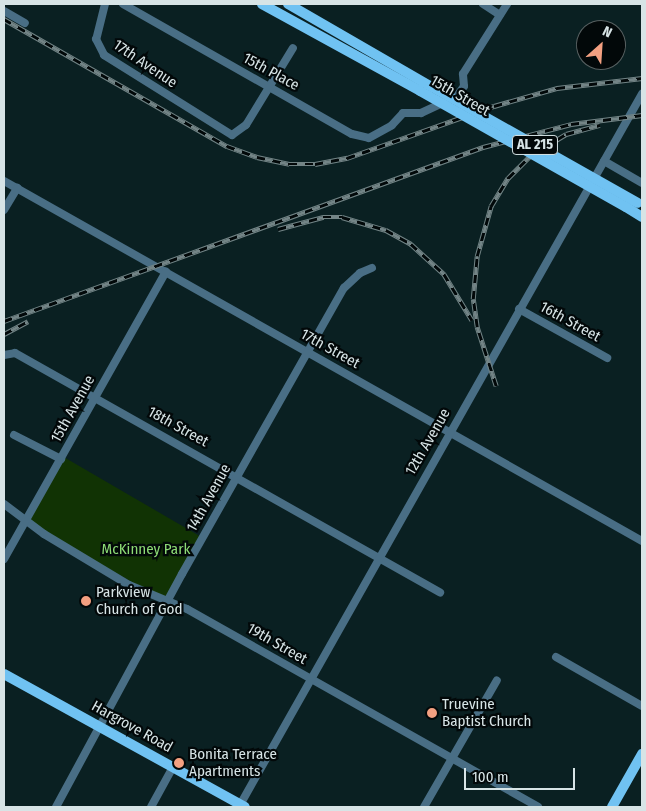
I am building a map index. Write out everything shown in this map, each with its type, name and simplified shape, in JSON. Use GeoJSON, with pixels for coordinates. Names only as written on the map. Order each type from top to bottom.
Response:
{"type":"FeatureCollection","features":[{"type":"Feature","properties":{"kind":"main road","name":"15th Street"},"geometry":{"type":"LineString","coordinates":[[262,4],[642,217]]}},
{"type":"Feature","properties":{"kind":"main road","name":"15th Street"},"geometry":{"type":"LineString","coordinates":[[288,4],[640,204]]}},
{"type":"Feature","properties":{"kind":"main road","name":"Hargrove Road"},"geometry":{"type":"LineString","coordinates":[[4,674],[242,806]]}},
{"type":"Feature","properties":{"kind":"main road"},"geometry":{"type":"LineString","coordinates":[[612,807],[642,754]]}},
{"type":"Feature","properties":{"kind":"street","name":"17th Avenue"},"geometry":{"type":"LineString","coordinates":[[105,4],[96,39],[104,55],[232,135],[246,125],[269,87]]}},
{"type":"Feature","properties":{"kind":"street","name":"15th Place"},"geometry":{"type":"LineString","coordinates":[[123,4],[360,138],[377,135],[403,114],[421,113],[457,96],[464,86],[462,74],[500,15]]}},
{"type":"Feature","properties":{"kind":"street"},"geometry":{"type":"LineString","coordinates":[[483,4],[500,15],[507,4]]}},
{"type":"Feature","properties":{"kind":"street"},"geometry":{"type":"LineString","coordinates":[[4,11],[25,23]]}},
{"type":"Feature","properties":{"kind":"street"},"geometry":{"type":"LineString","coordinates":[[269,87],[293,48]]}},
{"type":"Feature","properties":{"kind":"street","name":"12th Avenue"},"geometry":{"type":"LineString","coordinates":[[242,806],[311,679],[642,94]]}},
{"type":"Feature","properties":{"kind":"street"},"geometry":{"type":"LineString","coordinates":[[604,161],[642,182]]}},
{"type":"Feature","properties":{"kind":"street","name":"17th Street"},"geometry":{"type":"LineString","coordinates":[[4,180],[642,541]]}},
{"type":"Feature","properties":{"kind":"street"},"geometry":{"type":"LineString","coordinates":[[4,210],[17,188]]}},
{"type":"Feature","properties":{"kind":"street","name":"14th Avenue"},"geometry":{"type":"LineString","coordinates":[[56,807],[166,602],[344,288],[360,272],[372,268]]}},
{"type":"Feature","properties":{"kind":"street","name":"15th Avenue"},"geometry":{"type":"LineString","coordinates":[[4,559],[166,272]]}},
{"type":"Feature","properties":{"kind":"street","name":"16th Street"},"geometry":{"type":"LineString","coordinates":[[519,310],[607,358]]}},
{"type":"Feature","properties":{"kind":"street","name":"18th Street"},"geometry":{"type":"LineString","coordinates":[[4,355],[15,353],[237,476],[440,592]]}},
{"type":"Feature","properties":{"kind":"street"},"geometry":{"type":"LineString","coordinates":[[14,435],[61,459]]}},
{"type":"Feature","properties":{"kind":"street","name":"19th Street"},"geometry":{"type":"LineString","coordinates":[[4,504],[25,521],[129,585],[166,602],[187,609],[538,807]]}},
{"type":"Feature","properties":{"kind":"street"},"geometry":{"type":"LineString","coordinates":[[556,657],[642,706]]}},
{"type":"Feature","properties":{"kind":"street"},"geometry":{"type":"LineString","coordinates":[[424,807],[497,680]]}},
{"type":"Feature","properties":{"kind":"street"},"geometry":{"type":"LineString","coordinates":[[151,807],[173,767]]}},
{"type":"Feature","properties":{"kind":"green space","name":"McKinney Park"},"geometry":{"type":"Polygon","coordinates":[[[62,456],[203,538],[167,602],[25,521],[62,456]]]}},
{"type":"Feature","properties":{"kind":"railway"},"geometry":{"type":"LineString","coordinates":[[4,19],[227,146],[257,157],[289,164],[315,164],[347,158],[494,106],[557,88],[642,78]]}},
{"type":"Feature","properties":{"kind":"railway"},"geometry":{"type":"LineString","coordinates":[[4,321],[483,147],[571,124],[642,115]]}},
{"type":"Feature","properties":{"kind":"railway"},"geometry":{"type":"LineString","coordinates":[[496,386],[477,327],[473,299],[477,256],[491,206],[508,178],[530,156],[566,134],[600,125]]}},
{"type":"Feature","properties":{"kind":"railway"},"geometry":{"type":"LineString","coordinates":[[278,229],[323,217],[342,217],[386,230],[411,244],[444,274],[472,320]]}},
{"type":"Feature","properties":{"kind":"railway"},"geometry":{"type":"LineString","coordinates":[[4,334],[28,321]]}},
{"type":"Feature","properties":{"kind":"place","name":"Parkview Church of God"},"geometry":{"type":"Point","coordinates":[86,601]}},
{"type":"Feature","properties":{"kind":"place","name":"Truevine Baptist Church"},"geometry":{"type":"Point","coordinates":[432,713]}},
{"type":"Feature","properties":{"kind":"place","name":"Bonita Terrace Apartments"},"geometry":{"type":"Point","coordinates":[179,763]}}]}
